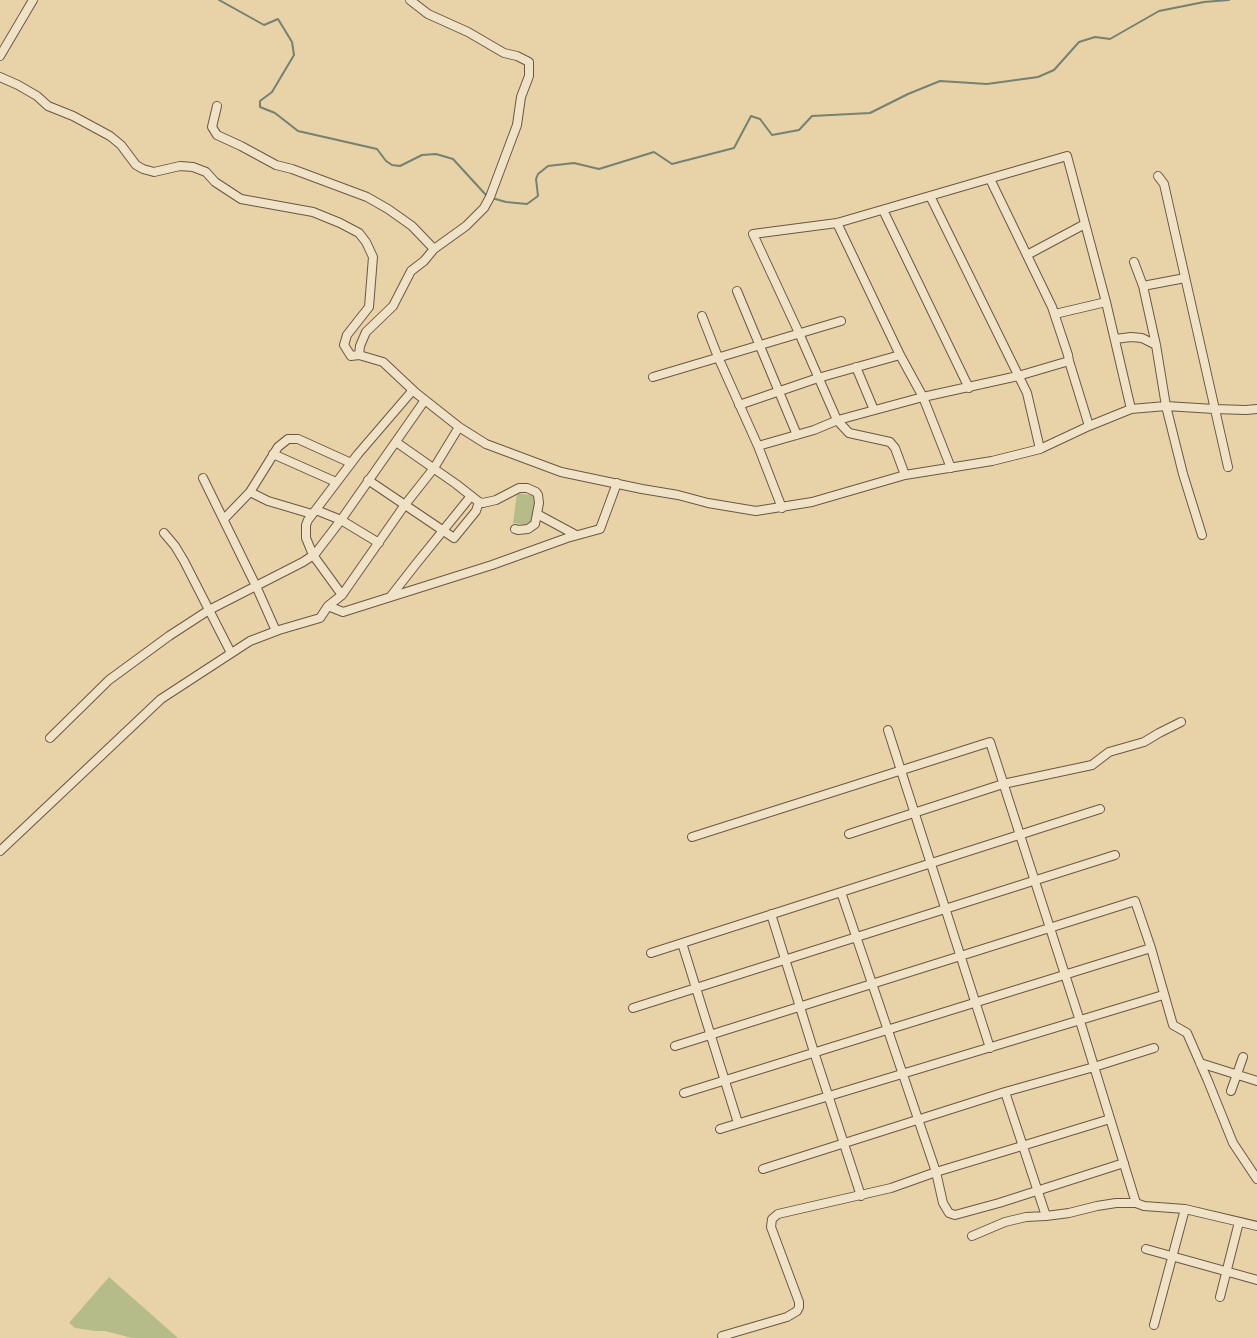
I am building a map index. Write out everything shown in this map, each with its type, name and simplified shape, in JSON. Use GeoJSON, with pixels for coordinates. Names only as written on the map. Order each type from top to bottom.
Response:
{"type":"FeatureCollection","features":[{"type":"Feature","properties":{"kind":"street"},"geometry":{"type":"LineString","coordinates":[[0,56],[33,0]]}},
{"type":"Feature","properties":{"kind":"street"},"geometry":{"type":"LineString","coordinates":[[359,356],[360,346],[366,332],[393,306],[411,271],[434,249],[466,226],[484,208],[492,194],[517,125],[521,97],[529,76],[529,62],[504,53],[468,32],[428,14],[410,0]]}},
{"type":"Feature","properties":{"kind":"street"},"geometry":{"type":"LineString","coordinates":[[0,77],[37,96],[48,106],[74,116],[110,136],[121,145],[136,165],[143,169],[154,172],[180,166],[193,167],[206,172],[215,182],[242,199],[313,212],[358,233],[366,242],[372,257],[369,307],[347,335],[344,345],[351,356],[383,362],[459,427],[486,444],[561,472],[756,511],[812,502],[905,475],[992,461],[1040,449],[1089,426],[1131,410],[1166,406],[1257,409]]}},
{"type":"Feature","properties":{"kind":"street"},"geometry":{"type":"LineString","coordinates":[[217,106],[212,127],[217,135],[276,165],[367,197],[412,226],[434,249]]}},
{"type":"Feature","properties":{"kind":"street"},"geometry":{"type":"LineString","coordinates":[[905,475],[895,448],[890,442],[849,433],[838,420],[753,234],[837,223],[1067,156],[1106,302],[1131,410]]}},
{"type":"Feature","properties":{"kind":"street"},"geometry":{"type":"LineString","coordinates":[[1158,176],[1164,184],[1228,467]]}},
{"type":"Feature","properties":{"kind":"street"},"geometry":{"type":"LineString","coordinates":[[990,179],[1054,314],[1089,426]]}},
{"type":"Feature","properties":{"kind":"street"},"geometry":{"type":"LineString","coordinates":[[930,196],[1027,393],[1040,449]]}},
{"type":"Feature","properties":{"kind":"street"},"geometry":{"type":"LineString","coordinates":[[883,210],[969,388]]}},
{"type":"Feature","properties":{"kind":"street"},"geometry":{"type":"LineString","coordinates":[[837,223],[900,354],[924,397],[951,468]]}},
{"type":"Feature","properties":{"kind":"street"},"geometry":{"type":"LineString","coordinates":[[1027,255],[1085,224]]}},
{"type":"Feature","properties":{"kind":"street"},"geometry":{"type":"LineString","coordinates":[[1134,262],[1143,286],[1166,406],[1183,474],[1202,535]]}},
{"type":"Feature","properties":{"kind":"street"},"geometry":{"type":"LineString","coordinates":[[1143,286],[1185,279]]}},
{"type":"Feature","properties":{"kind":"street"},"geometry":{"type":"LineString","coordinates":[[737,291],[797,435]]}},
{"type":"Feature","properties":{"kind":"street"},"geometry":{"type":"LineString","coordinates":[[1054,314],[1106,302]]}},
{"type":"Feature","properties":{"kind":"street"},"geometry":{"type":"LineString","coordinates":[[702,316],[717,357],[758,446],[782,507]]}},
{"type":"Feature","properties":{"kind":"street"},"geometry":{"type":"LineString","coordinates":[[653,376],[841,321]]}},
{"type":"Feature","properties":{"kind":"street"},"geometry":{"type":"LineString","coordinates":[[1115,339],[1135,337],[1156,345]]}},
{"type":"Feature","properties":{"kind":"street"},"geometry":{"type":"LineString","coordinates":[[739,405],[818,378],[900,354]]}},
{"type":"Feature","properties":{"kind":"street"},"geometry":{"type":"LineString","coordinates":[[758,446],[814,430],[838,420],[924,397],[1018,376],[1069,361]]}},
{"type":"Feature","properties":{"kind":"street"},"geometry":{"type":"LineString","coordinates":[[856,367],[874,411]]}},
{"type":"Feature","properties":{"kind":"street"},"geometry":{"type":"LineString","coordinates":[[342,595],[313,555],[305,534],[306,525],[351,463],[413,390]]}},
{"type":"Feature","properties":{"kind":"street"},"geometry":{"type":"LineString","coordinates":[[50,738],[109,680],[190,622],[313,555],[341,520],[426,400]]}},
{"type":"Feature","properties":{"kind":"street"},"geometry":{"type":"LineString","coordinates":[[0,851],[161,699],[250,641],[320,618],[328,606],[342,595],[404,506],[434,468],[459,427]]}},
{"type":"Feature","properties":{"kind":"street"},"geometry":{"type":"LineString","coordinates":[[224,519],[250,492],[273,454],[285,440],[298,439],[351,463]]}},
{"type":"Feature","properties":{"kind":"street"},"geometry":{"type":"LineString","coordinates":[[396,442],[479,502],[502,498],[519,488],[527,488],[536,492],[539,503],[535,524],[524,530],[515,529]]}},
{"type":"Feature","properties":{"kind":"street"},"geometry":{"type":"LineString","coordinates":[[273,454],[336,482]]}},
{"type":"Feature","properties":{"kind":"street"},"geometry":{"type":"LineString","coordinates":[[203,478],[276,631]]}},
{"type":"Feature","properties":{"kind":"street"},"geometry":{"type":"LineString","coordinates":[[368,480],[454,538],[476,511],[479,502]]}},
{"type":"Feature","properties":{"kind":"street"},"geometry":{"type":"LineString","coordinates":[[328,606],[342,612],[600,529],[617,483]]}},
{"type":"Feature","properties":{"kind":"street"},"geometry":{"type":"LineString","coordinates":[[250,492],[268,501],[341,520],[379,543]]}},
{"type":"Feature","properties":{"kind":"street"},"geometry":{"type":"LineString","coordinates":[[391,597],[471,496]]}},
{"type":"Feature","properties":{"kind":"street"},"geometry":{"type":"LineString","coordinates":[[537,514],[576,535]]}},
{"type":"Feature","properties":{"kind":"street"},"geometry":{"type":"LineString","coordinates":[[164,533],[184,561],[231,653]]}},
{"type":"Feature","properties":{"kind":"street"},"geometry":{"type":"LineString","coordinates":[[849,834],[1003,784],[1082,769],[1092,765],[1109,752],[1144,741],[1181,722]]}},
{"type":"Feature","properties":{"kind":"street"},"geometry":{"type":"LineString","coordinates":[[888,730],[990,1048]]}},
{"type":"Feature","properties":{"kind":"street"},"geometry":{"type":"LineString","coordinates":[[692,837],[990,742],[1136,1203]]}},
{"type":"Feature","properties":{"kind":"street"},"geometry":{"type":"LineString","coordinates":[[651,953],[1100,808]]}},
{"type":"Feature","properties":{"kind":"street"},"geometry":{"type":"LineString","coordinates":[[633,1008],[1116,855]]}},
{"type":"Feature","properties":{"kind":"street"},"geometry":{"type":"LineString","coordinates":[[841,891],[936,1172],[943,1203],[949,1213],[955,1215],[999,1203],[1124,1163]]}},
{"type":"Feature","properties":{"kind":"street"},"geometry":{"type":"LineString","coordinates":[[675,1046],[1136,901],[1173,1025],[1187,1033],[1233,1143],[1257,1179]]}},
{"type":"Feature","properties":{"kind":"street"},"geometry":{"type":"LineString","coordinates":[[771,914],[861,1196]]}},
{"type":"Feature","properties":{"kind":"street"},"geometry":{"type":"LineString","coordinates":[[682,943],[738,1123]]}},
{"type":"Feature","properties":{"kind":"street"},"geometry":{"type":"LineString","coordinates":[[684,1093],[1151,948]]}},
{"type":"Feature","properties":{"kind":"street"},"geometry":{"type":"LineString","coordinates":[[720,1129],[1163,995]]}},
{"type":"Feature","properties":{"kind":"street"},"geometry":{"type":"LineString","coordinates":[[763,1169],[1005,1092],[1154,1048]]}},
{"type":"Feature","properties":{"kind":"street"},"geometry":{"type":"LineString","coordinates":[[1231,1091],[1243,1057]]}},
{"type":"Feature","properties":{"kind":"street"},"geometry":{"type":"LineString","coordinates":[[1200,1063],[1257,1081]]}},
{"type":"Feature","properties":{"kind":"street"},"geometry":{"type":"LineString","coordinates":[[1005,1092],[1046,1216]]}},
{"type":"Feature","properties":{"kind":"street"},"geometry":{"type":"LineString","coordinates":[[722,1336],[787,1317],[797,1311],[799,1302],[771,1227],[772,1219],[778,1214],[891,1188],[1110,1119]]}},
{"type":"Feature","properties":{"kind":"street"},"geometry":{"type":"LineString","coordinates":[[972,1236],[1005,1222],[1026,1217],[1069,1213],[1106,1204],[1136,1203],[1144,1206],[1185,1209],[1257,1226]]}},
{"type":"Feature","properties":{"kind":"street"},"geometry":{"type":"LineString","coordinates":[[1154,1325],[1185,1209]]}},
{"type":"Feature","properties":{"kind":"street"},"geometry":{"type":"LineString","coordinates":[[1220,1297],[1239,1222]]}},
{"type":"Feature","properties":{"kind":"street"},"geometry":{"type":"LineString","coordinates":[[1146,1249],[1257,1280]]}},
{"type":"Feature","properties":{"kind":"green space"},"geometry":{"type":"Polygon","coordinates":[[[517,493],[536,496],[532,526],[513,523],[517,493]]]}},
{"type":"Feature","properties":{"kind":"green space"},"geometry":{"type":"Polygon","coordinates":[[[109,1277],[178,1338],[132,1338],[105,1331],[75,1328],[69,1323],[109,1277]]]}},
{"type":"Feature","properties":{"kind":"waterway"},"geometry":{"type":"LineString","coordinates":[[219,0],[264,25],[278,19],[292,42],[294,55],[272,92],[260,101],[260,107],[275,113],[298,131],[377,149],[392,165],[400,166],[422,155],[436,154],[453,159],[486,195]]}},
{"type":"Feature","properties":{"kind":"waterway"},"geometry":{"type":"LineString","coordinates":[[492,198],[527,204],[538,196],[536,179],[538,174],[548,166],[574,163],[599,169],[654,152],[672,164],[734,148],[751,116],[760,119],[772,135],[799,130],[812,116],[870,113],[940,81],[987,84],[1038,77],[1054,70],[1079,42],[1095,37],[1110,39],[1159,11],[1204,2],[1229,0]]}}]}
